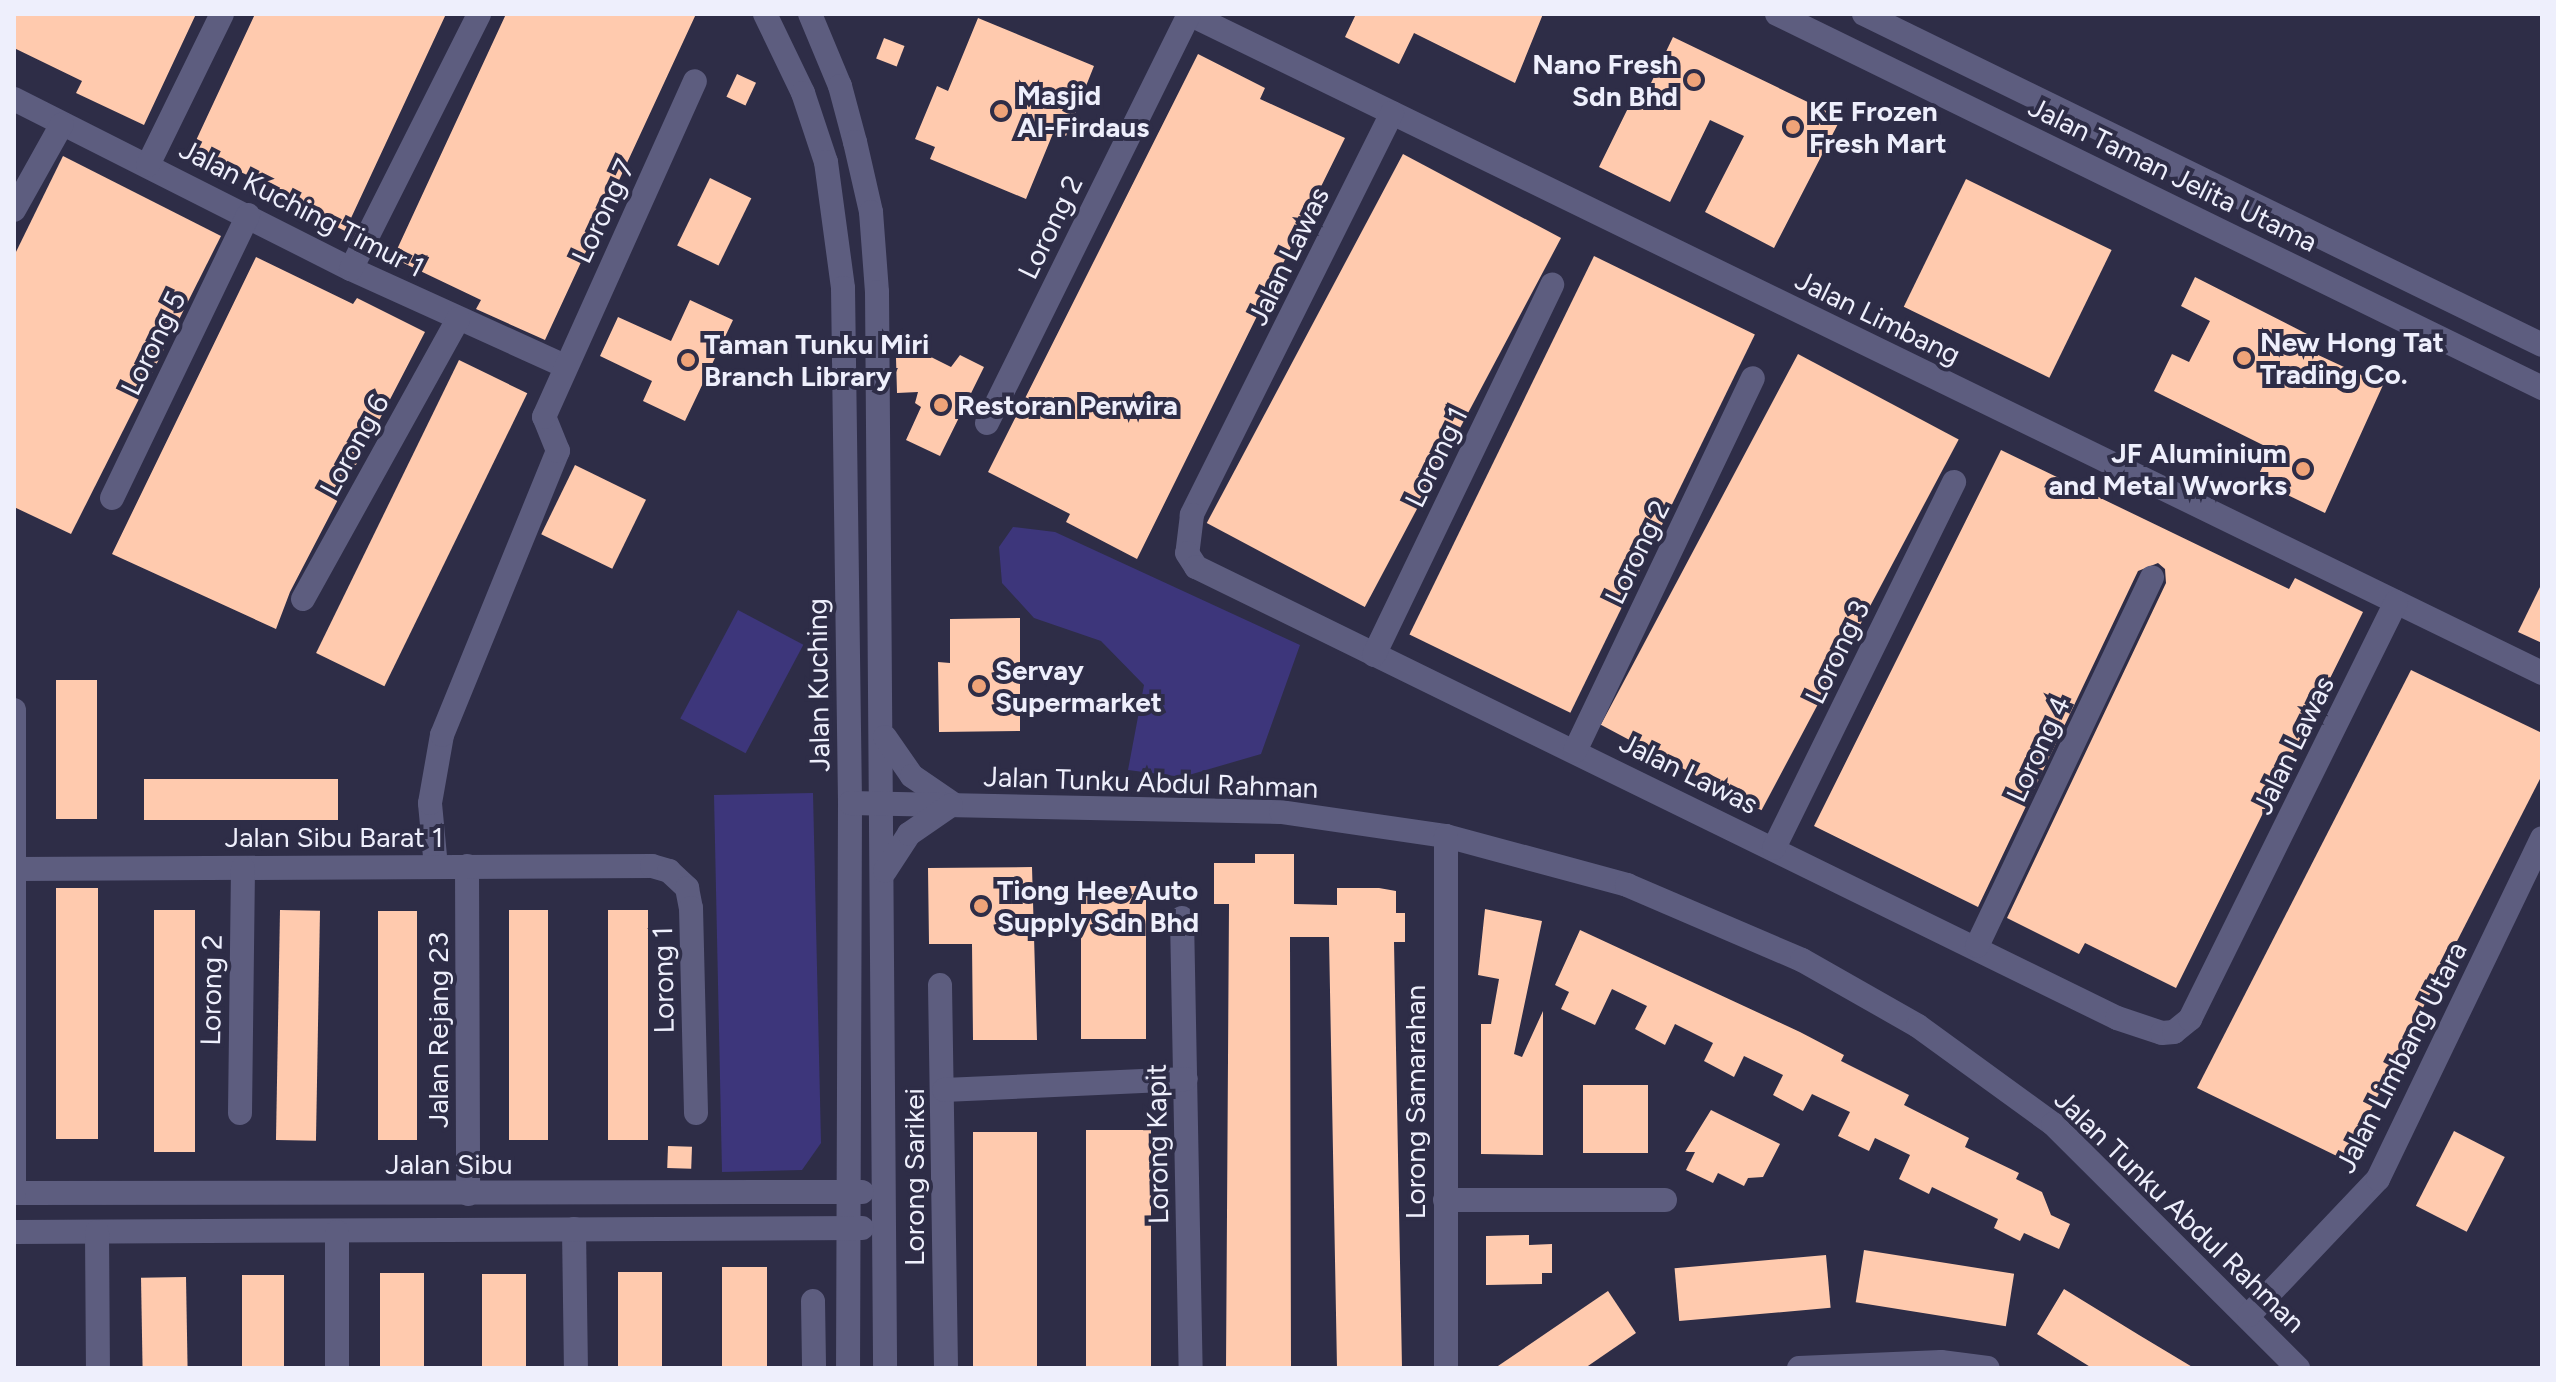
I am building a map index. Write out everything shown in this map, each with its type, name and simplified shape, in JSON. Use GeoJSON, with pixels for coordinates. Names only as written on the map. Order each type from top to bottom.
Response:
{"type":"FeatureCollection","features":[{"type":"Feature","properties":{"kind":"street"},"geometry":{"type":"LineString","coordinates":[[148,165],[222,14]]}},
{"type":"Feature","properties":{"kind":"street"},"geometry":{"type":"LineString","coordinates":[[351,269],[479,14]]}},
{"type":"Feature","properties":{"kind":"street","name":"Jalan Kuching"},"geometry":{"type":"LineString","coordinates":[[765,14],[803,93],[826,162],[838,226],[850,803],[848,1368]]}},
{"type":"Feature","properties":{"kind":"street","name":"Jalan Limbang"},"geometry":{"type":"LineString","coordinates":[[1189,14],[2542,673]]}},
{"type":"Feature","properties":{"kind":"street","name":"Lorong 2"},"geometry":{"type":"LineString","coordinates":[[987,423],[1189,14]]}},
{"type":"Feature","properties":{"kind":"street","name":"Jalan Taman Jelita Utama"},"geometry":{"type":"LineString","coordinates":[[1777,14],[2542,388]]}},
{"type":"Feature","properties":{"kind":"street","name":"Jalan Taman Jelita Utama"},"geometry":{"type":"LineString","coordinates":[[1864,14],[2542,345]]}},
{"type":"Feature","properties":{"kind":"street"},"geometry":{"type":"LineString","coordinates":[[817,19],[840,86],[871,212],[877,292],[884,735],[885,1368]]}},
{"type":"Feature","properties":{"kind":"street","name":"Lorong 7"},"geometry":{"type":"LineString","coordinates":[[436,867],[430,803],[442,735],[558,451],[544,417],[695,81]]}},
{"type":"Feature","properties":{"kind":"street","name":"Jalan Kuching Timur 1"},"geometry":{"type":"LineString","coordinates":[[14,99],[351,269],[565,366]]}},
{"type":"Feature","properties":{"kind":"street","name":"Jalan Lawas"},"geometry":{"type":"LineString","coordinates":[[1392,113],[1185,536],[1187,553],[1196,567],[1374,655],[2150,1031],[2174,1032],[2183,1026],[2213,978],[2396,602]]}},
{"type":"Feature","properties":{"kind":"street"},"geometry":{"type":"LineString","coordinates":[[14,210],[62,124]]}},
{"type":"Feature","properties":{"kind":"street","name":"Lorong 5"},"geometry":{"type":"LineString","coordinates":[[112,498],[248,215]]}},
{"type":"Feature","properties":{"kind":"street","name":"Lorong 1"},"geometry":{"type":"LineString","coordinates":[[1374,655],[1552,285]]}},
{"type":"Feature","properties":{"kind":"street","name":"Lorong 6"},"geometry":{"type":"LineString","coordinates":[[303,599],[458,319]]}},
{"type":"Feature","properties":{"kind":"street","name":"Lorong 2"},"geometry":{"type":"LineString","coordinates":[[1575,751],[1753,378]]}},
{"type":"Feature","properties":{"kind":"street","name":"Lorong 3"},"geometry":{"type":"LineString","coordinates":[[1774,848],[1954,482]]}},
{"type":"Feature","properties":{"kind":"street","name":"Lorong 4"},"geometry":{"type":"LineString","coordinates":[[1977,946],[2152,577]]}},
{"type":"Feature","properties":{"kind":"street"},"geometry":{"type":"LineString","coordinates":[[14,710],[17,869],[14,1193]]}},
{"type":"Feature","properties":{"kind":"street"},"geometry":{"type":"LineString","coordinates":[[884,735],[912,776],[953,804],[909,834],[884,872]]}},
{"type":"Feature","properties":{"kind":"street","name":"Jalan Tunku Abdul Rahman"},"geometry":{"type":"LineString","coordinates":[[850,803],[1281,812],[1446,836],[1627,885],[1802,960],[1918,1026],[2053,1124],[2249,1315],[2298,1368]]}},
{"type":"Feature","properties":{"kind":"street","name":"Lorong Samarahan"},"geometry":{"type":"LineString","coordinates":[[1446,836],[1446,1368]]}},
{"type":"Feature","properties":{"kind":"street","name":"Jalan Limbang Utara"},"geometry":{"type":"LineString","coordinates":[[2249,1315],[2378,1179],[2542,838]]}},
{"type":"Feature","properties":{"kind":"street","name":"Jalan Rejang 23"},"geometry":{"type":"LineString","coordinates":[[467,866],[468,1194]]}},
{"type":"Feature","properties":{"kind":"street","name":"Lorong 1"},"geometry":{"type":"LineString","coordinates":[[652,866],[678,877],[691,908],[696,1113]]}},
{"type":"Feature","properties":{"kind":"street","name":"Jalan Sibu Barat 1"},"geometry":{"type":"LineString","coordinates":[[17,869],[652,866]]}},
{"type":"Feature","properties":{"kind":"street","name":"Lorong 2"},"geometry":{"type":"LineString","coordinates":[[240,1113],[243,868]]}},
{"type":"Feature","properties":{"kind":"street","name":"Lorong Kapit"},"geometry":{"type":"LineString","coordinates":[[1182,918],[1191,1368]]}},
{"type":"Feature","properties":{"kind":"street","name":"Lorong Sarikei"},"geometry":{"type":"LineString","coordinates":[[940,985],[946,1368]]}},
{"type":"Feature","properties":{"kind":"street"},"geometry":{"type":"LineString","coordinates":[[944,1090],[1186,1079]]}},
{"type":"Feature","properties":{"kind":"street","name":"Jalan Sibu"},"geometry":{"type":"LineString","coordinates":[[14,1193],[885,1192]]}},
{"type":"Feature","properties":{"kind":"street"},"geometry":{"type":"LineString","coordinates":[[269,1195],[271,1231]]}},
{"type":"Feature","properties":{"kind":"street"},"geometry":{"type":"LineString","coordinates":[[1445,1200],[1665,1200]]}},
{"type":"Feature","properties":{"kind":"street"},"geometry":{"type":"LineString","coordinates":[[14,1232],[884,1228]]}},
{"type":"Feature","properties":{"kind":"street"},"geometry":{"type":"LineString","coordinates":[[574,1229],[576,1368]]}},
{"type":"Feature","properties":{"kind":"street"},"geometry":{"type":"LineString","coordinates":[[97,1232],[98,1368]]}},
{"type":"Feature","properties":{"kind":"street"},"geometry":{"type":"LineString","coordinates":[[337,1232],[337,1368]]}},
{"type":"Feature","properties":{"kind":"street"},"geometry":{"type":"LineString","coordinates":[[813,1301],[814,1368]]}},
{"type":"Feature","properties":{"kind":"street"},"geometry":{"type":"LineString","coordinates":[[1799,1368],[1941,1362],[1988,1368]]}},
{"type":"Feature","properties":{"kind":"shaded area"},"geometry":{"type":"Polygon","coordinates":[[[1013,527],[1055,532],[1300,645],[1261,754],[1182,777],[1128,770],[1144,685],[1101,641],[1034,618],[1002,583],[999,547],[1013,527]]]}},
{"type":"Feature","properties":{"kind":"shaded area"},"geometry":{"type":"Polygon","coordinates":[[[738,610],[803,645],[746,753],[680,719],[738,610]]]}},
{"type":"Feature","properties":{"kind":"shaded area"},"geometry":{"type":"Polygon","coordinates":[[[813,793],[821,1143],[802,1170],[722,1172],[714,795],[813,793]]]}},
{"type":"Feature","properties":{"kind":"building"},"geometry":{"type":"Polygon","coordinates":[[[14,14],[196,14],[144,125],[76,93],[82,81],[14,48],[14,14]]]}},
{"type":"Feature","properties":{"kind":"building"},"geometry":{"type":"Polygon","coordinates":[[[255,14],[446,14],[345,231],[278,198],[281,191],[192,149],[255,14]]]}},
{"type":"Feature","properties":{"kind":"building"},"geometry":{"type":"Polygon","coordinates":[[[506,14],[696,14],[545,340],[476,309],[481,300],[393,258],[506,14]]]}},
{"type":"Feature","properties":{"kind":"building"},"geometry":{"type":"Polygon","coordinates":[[[1356,14],[1543,14],[1515,83],[1414,33],[1399,64],[1345,37],[1356,14]]]}},
{"type":"Feature","properties":{"kind":"building","name":"Masjid Al-Firdaus"},"geometry":{"type":"Polygon","coordinates":[[[978,18],[1094,66],[1066,136],[1054,131],[1026,199],[930,159],[935,147],[915,139],[937,86],[948,91],[978,18]]]}},
{"type":"Feature","properties":{"kind":"building"},"geometry":{"type":"Polygon","coordinates":[[[1673,37],[1841,118],[1774,248],[1705,212],[1744,136],[1710,120],[1670,202],[1599,167],[1632,100],[1641,104],[1673,37]]]}},
{"type":"Feature","properties":{"kind":"building"},"geometry":{"type":"Polygon","coordinates":[[[884,38],[905,46],[897,66],[876,59],[884,38]]]}},
{"type":"Feature","properties":{"kind":"building"},"geometry":{"type":"Polygon","coordinates":[[[1198,54],[1265,88],[1260,99],[1345,138],[1137,559],[1066,522],[1070,514],[988,472],[1198,54]]]}},
{"type":"Feature","properties":{"kind":"building"},"geometry":{"type":"Polygon","coordinates":[[[737,74],[756,83],[745,106],[726,97],[737,74]]]}},
{"type":"Feature","properties":{"kind":"building"},"geometry":{"type":"Polygon","coordinates":[[[1403,154],[1561,238],[1365,607],[1207,523],[1403,154]]]}},
{"type":"Feature","properties":{"kind":"building"},"geometry":{"type":"Polygon","coordinates":[[[63,156],[221,236],[71,534],[14,507],[14,256],[63,156]]]}},
{"type":"Feature","properties":{"kind":"building"},"geometry":{"type":"Polygon","coordinates":[[[710,178],[751,198],[718,266],[677,245],[710,178]]]}},
{"type":"Feature","properties":{"kind":"building"},"geometry":{"type":"Polygon","coordinates":[[[1966,179],[2112,250],[2049,378],[1904,307],[1966,179]]]}},
{"type":"Feature","properties":{"kind":"building"},"geometry":{"type":"Polygon","coordinates":[[[1594,256],[1755,334],[1570,713],[1409,634],[1594,256]]]}},
{"type":"Feature","properties":{"kind":"building"},"geometry":{"type":"Polygon","coordinates":[[[256,257],[353,304],[357,298],[425,332],[290,592],[276,629],[112,554],[256,257]]]}},
{"type":"Feature","properties":{"kind":"building"},"geometry":{"type":"Polygon","coordinates":[[[2195,277],[2309,335],[2303,348],[2383,385],[2325,513],[2256,480],[2271,449],[2154,391],[2172,354],[2189,362],[2210,321],[2181,306],[2195,277]]]}},
{"type":"Feature","properties":{"kind":"building","name":"Taman Tunku Miri Branch Library"},"geometry":{"type":"Polygon","coordinates":[[[690,300],[733,320],[685,421],[643,401],[652,381],[600,356],[618,317],[671,341],[690,300]]]}},
{"type":"Feature","properties":{"kind":"building"},"geometry":{"type":"Polygon","coordinates":[[[1798,354],[1959,439],[1762,810],[1601,725],[1798,354]]]}},
{"type":"Feature","properties":{"kind":"building","name":"Restoran Perwira"},"geometry":{"type":"Polygon","coordinates":[[[960,355],[984,367],[940,456],[906,440],[921,407],[915,403],[918,392],[897,393],[896,358],[931,357],[951,367],[960,355]]]}},
{"type":"Feature","properties":{"kind":"building"},"geometry":{"type":"Polygon","coordinates":[[[459,360],[527,393],[384,686],[316,653],[459,360]]]}},
{"type":"Feature","properties":{"kind":"building"},"geometry":{"type":"Polygon","coordinates":[[[2001,450],[2289,589],[2295,578],[2363,612],[2176,988],[2085,943],[2079,954],[2007,918],[2166,583],[2165,569],[2158,563],[2138,571],[1978,907],[1814,826],[2001,450]]]}},
{"type":"Feature","properties":{"kind":"building"},"geometry":{"type":"Polygon","coordinates":[[[575,465],[646,500],[612,569],[541,534],[575,465]]]}},
{"type":"Feature","properties":{"kind":"building"},"geometry":{"type":"Polygon","coordinates":[[[2542,583],[2542,643],[2518,632],[2542,583]]]}},
{"type":"Feature","properties":{"kind":"building","name":"Servay Supermarket"},"geometry":{"type":"Polygon","coordinates":[[[1020,618],[1020,731],[939,732],[938,662],[950,663],[950,619],[1020,618]]]}},
{"type":"Feature","properties":{"kind":"building"},"geometry":{"type":"Polygon","coordinates":[[[2411,670],[2542,733],[2542,775],[2345,1160],[2197,1088],[2411,670]]]}},
{"type":"Feature","properties":{"kind":"building"},"geometry":{"type":"Polygon","coordinates":[[[56,680],[97,680],[97,819],[56,819],[56,680]]]}},
{"type":"Feature","properties":{"kind":"building"},"geometry":{"type":"Polygon","coordinates":[[[144,779],[338,779],[338,820],[144,820],[144,779]]]}},
{"type":"Feature","properties":{"kind":"building"},"geometry":{"type":"Polygon","coordinates":[[[1255,854],[1294,854],[1294,904],[1337,905],[1337,888],[1379,888],[1396,891],[1396,913],[1405,913],[1405,942],[1394,942],[1402,1368],[1337,1368],[1329,937],[1290,937],[1291,1368],[1226,1368],[1229,904],[1214,904],[1214,863],[1255,863],[1255,854]]]}},
{"type":"Feature","properties":{"kind":"building"},"geometry":{"type":"Polygon","coordinates":[[[1032,867],[1037,1040],[973,1040],[972,944],[929,944],[928,868],[1032,867]]]}},
{"type":"Feature","properties":{"kind":"building"},"geometry":{"type":"Polygon","coordinates":[[[1081,886],[1146,886],[1146,1039],[1081,1039],[1081,886]]]}},
{"type":"Feature","properties":{"kind":"building"},"geometry":{"type":"Polygon","coordinates":[[[56,888],[98,888],[98,1139],[56,1139],[56,888]]]}},
{"type":"Feature","properties":{"kind":"building"},"geometry":{"type":"Polygon","coordinates":[[[1485,909],[1542,921],[1514,1054],[1522,1057],[1543,1011],[1543,1155],[1481,1154],[1481,1024],[1491,1024],[1499,979],[1478,975],[1485,909]]]}},
{"type":"Feature","properties":{"kind":"building"},"geometry":{"type":"Polygon","coordinates":[[[154,910],[195,910],[195,1152],[154,1152],[154,910]]]}},
{"type":"Feature","properties":{"kind":"building"},"geometry":{"type":"Polygon","coordinates":[[[280,910],[320,911],[316,1141],[276,1140],[280,910]]]}},
{"type":"Feature","properties":{"kind":"building"},"geometry":{"type":"Polygon","coordinates":[[[509,910],[548,910],[548,1140],[509,1140],[509,910]]]}},
{"type":"Feature","properties":{"kind":"building"},"geometry":{"type":"Polygon","coordinates":[[[608,910],[648,910],[648,1140],[608,1140],[608,910]]]}},
{"type":"Feature","properties":{"kind":"building"},"geometry":{"type":"Polygon","coordinates":[[[378,911],[417,911],[417,1140],[378,1140],[378,911]]]}},
{"type":"Feature","properties":{"kind":"building"},"geometry":{"type":"Polygon","coordinates":[[[1580,930],[1800,1032],[1844,1055],[1841,1061],[1909,1095],[1904,1105],[1969,1138],[1965,1147],[2019,1173],[2016,1179],[2042,1192],[2051,1215],[2070,1224],[2059,1249],[2024,1233],[2020,1241],[1994,1228],[1998,1219],[1932,1187],[1929,1194],[1899,1179],[1910,1155],[1875,1138],[1869,1151],[1838,1136],[1850,1112],[1812,1094],[1803,1111],[1773,1095],[1783,1075],[1744,1056],[1734,1077],[1704,1061],[1713,1043],[1675,1024],[1665,1045],[1635,1029],[1647,1006],[1612,989],[1595,1025],[1561,1009],[1569,992],[1555,985],[1580,930]]]}},
{"type":"Feature","properties":{"kind":"building"},"geometry":{"type":"Polygon","coordinates":[[[1583,1085],[1648,1085],[1648,1153],[1583,1153],[1583,1085]]]}},
{"type":"Feature","properties":{"kind":"building"},"geometry":{"type":"Polygon","coordinates":[[[1711,1110],[1780,1144],[1763,1177],[1748,1178],[1744,1186],[1718,1173],[1713,1183],[1686,1170],[1695,1152],[1685,1152],[1711,1110]]]}},
{"type":"Feature","properties":{"kind":"building"},"geometry":{"type":"Polygon","coordinates":[[[1086,1130],[1151,1130],[1151,1368],[1086,1368],[1086,1130]]]}},
{"type":"Feature","properties":{"kind":"building"},"geometry":{"type":"Polygon","coordinates":[[[2454,1131],[2505,1157],[2467,1232],[2416,1206],[2454,1131]]]}},
{"type":"Feature","properties":{"kind":"building"},"geometry":{"type":"Polygon","coordinates":[[[973,1132],[1037,1132],[1037,1368],[973,1368],[973,1132]]]}},
{"type":"Feature","properties":{"kind":"building"},"geometry":{"type":"Polygon","coordinates":[[[668,1146],[692,1147],[691,1169],[667,1168],[668,1146]]]}},
{"type":"Feature","properties":{"kind":"building"},"geometry":{"type":"Polygon","coordinates":[[[1529,1235],[1529,1245],[1552,1244],[1552,1273],[1542,1273],[1542,1284],[1486,1285],[1486,1236],[1529,1235]]]}},
{"type":"Feature","properties":{"kind":"building"},"geometry":{"type":"Polygon","coordinates":[[[1864,1250],[2014,1274],[2006,1326],[1856,1302],[1864,1250]]]}},
{"type":"Feature","properties":{"kind":"building"},"geometry":{"type":"Polygon","coordinates":[[[1826,1255],[1831,1308],[1679,1321],[1675,1268],[1826,1255]]]}},
{"type":"Feature","properties":{"kind":"building"},"geometry":{"type":"Polygon","coordinates":[[[722,1267],[767,1267],[767,1368],[722,1368],[722,1267]]]}},
{"type":"Feature","properties":{"kind":"building"},"geometry":{"type":"Polygon","coordinates":[[[618,1272],[662,1272],[662,1368],[618,1368],[618,1272]]]}},
{"type":"Feature","properties":{"kind":"building"},"geometry":{"type":"Polygon","coordinates":[[[380,1273],[424,1273],[424,1368],[380,1368],[380,1273]]]}},
{"type":"Feature","properties":{"kind":"building"},"geometry":{"type":"Polygon","coordinates":[[[482,1274],[526,1274],[526,1368],[482,1368],[482,1274]]]}},
{"type":"Feature","properties":{"kind":"building"},"geometry":{"type":"Polygon","coordinates":[[[242,1275],[284,1275],[284,1368],[242,1368],[242,1275]]]}},
{"type":"Feature","properties":{"kind":"building"},"geometry":{"type":"Polygon","coordinates":[[[186,1277],[188,1368],[143,1368],[141,1278],[186,1277]]]}},
{"type":"Feature","properties":{"kind":"building"},"geometry":{"type":"Polygon","coordinates":[[[2064,1289],[2194,1368],[2092,1368],[2037,1334],[2064,1289]]]}},
{"type":"Feature","properties":{"kind":"building"},"geometry":{"type":"Polygon","coordinates":[[[1608,1291],[1636,1333],[1585,1368],[1495,1368],[1608,1291]]]}},
{"type":"Feature","properties":{"kind":"place","name":"Nano Fresh Sdn Bhd"},"geometry":{"type":"Point","coordinates":[1694,80]}},
{"type":"Feature","properties":{"kind":"place","name":"Masjid Al-Firdaus"},"geometry":{"type":"Point","coordinates":[1001,111]}},
{"type":"Feature","properties":{"kind":"place","name":"KE Frozen Fresh Mart"},"geometry":{"type":"Point","coordinates":[1793,127]}},
{"type":"Feature","properties":{"kind":"place","name":"New Hong Tat Trading Co."},"geometry":{"type":"Point","coordinates":[2244,358]}},
{"type":"Feature","properties":{"kind":"place","name":"Taman Tunku Miri Branch Library"},"geometry":{"type":"Point","coordinates":[688,360]}},
{"type":"Feature","properties":{"kind":"place","name":"Restoran Perwira"},"geometry":{"type":"Point","coordinates":[941,405]}},
{"type":"Feature","properties":{"kind":"place","name":"JF Aluminium and Metal Wworks"},"geometry":{"type":"Point","coordinates":[2303,469]}},
{"type":"Feature","properties":{"kind":"place","name":"Servay Supermarket"},"geometry":{"type":"Point","coordinates":[979,686]}},
{"type":"Feature","properties":{"kind":"place","name":"Tiong Hee Auto Supply Sdn Bhd"},"geometry":{"type":"Point","coordinates":[981,906]}}]}
